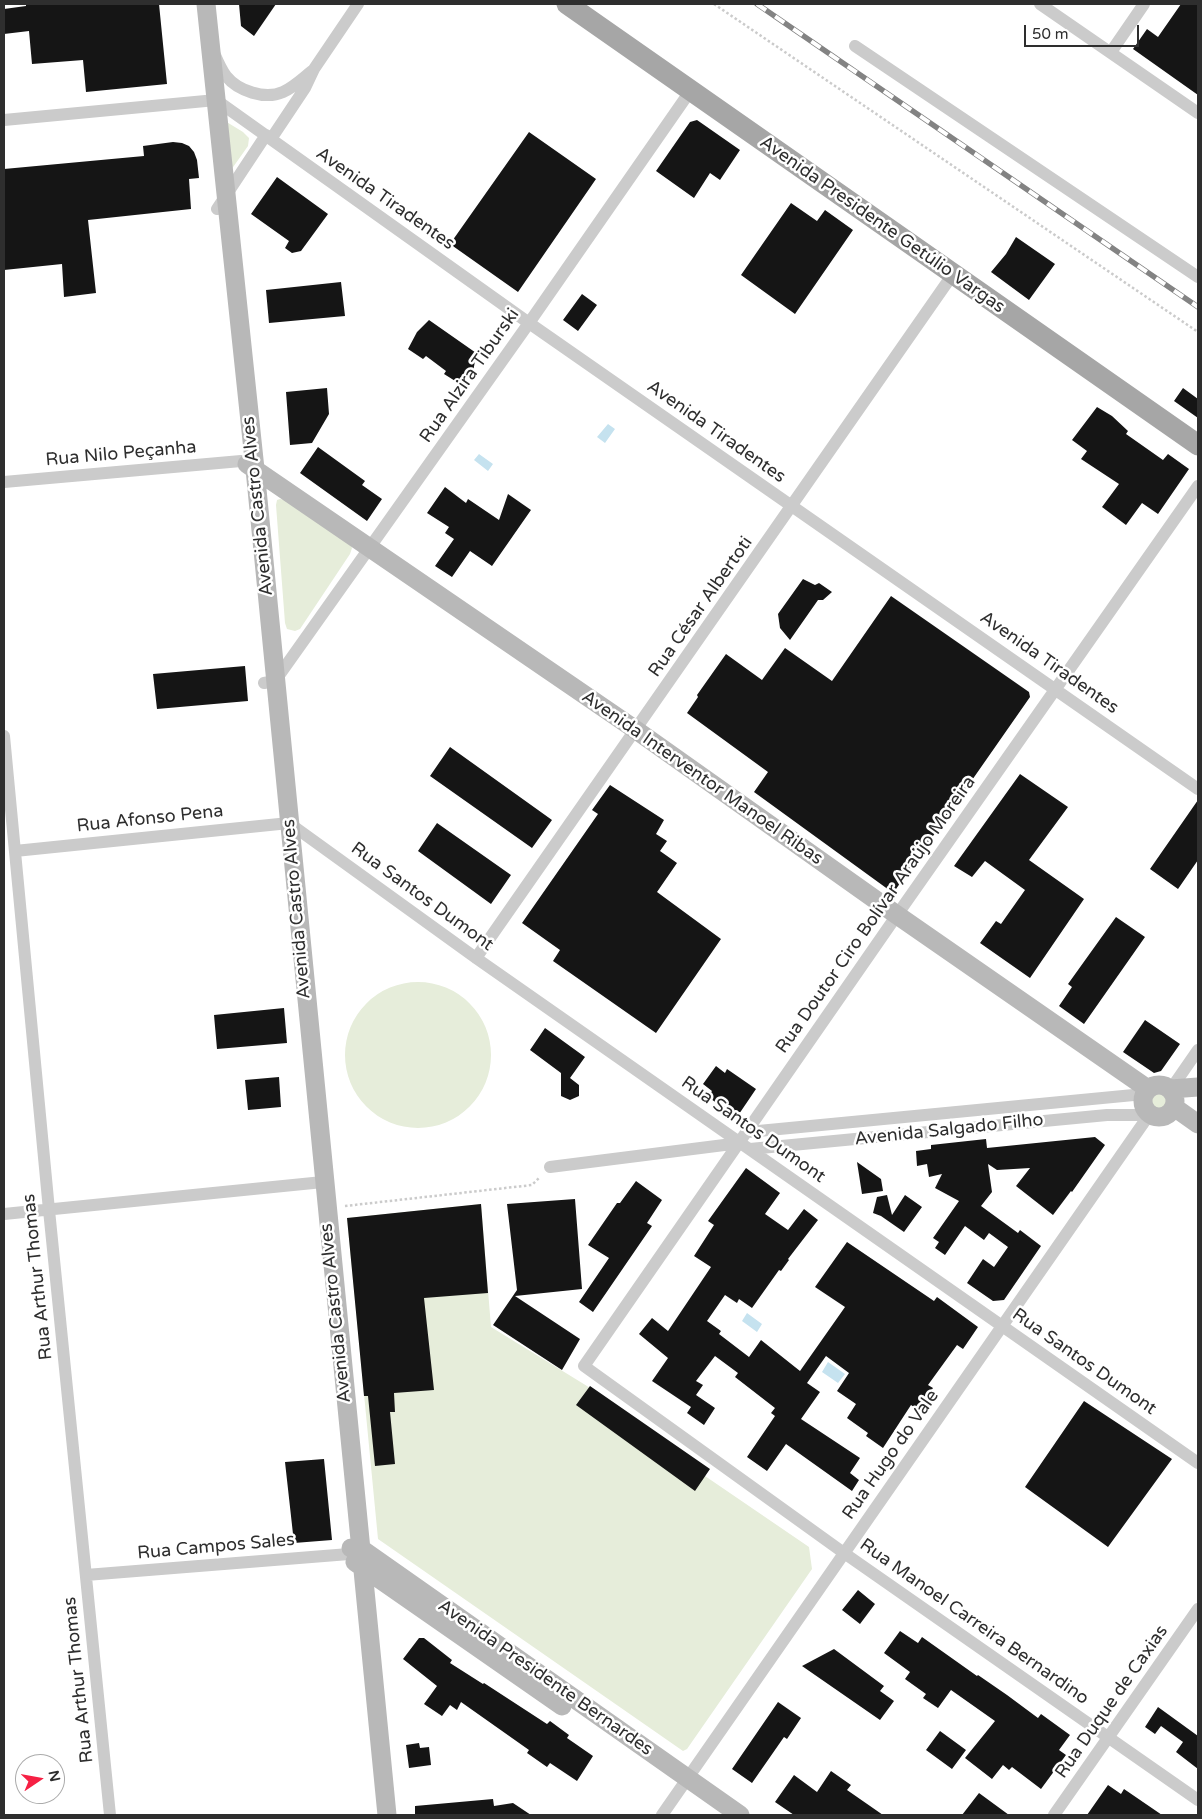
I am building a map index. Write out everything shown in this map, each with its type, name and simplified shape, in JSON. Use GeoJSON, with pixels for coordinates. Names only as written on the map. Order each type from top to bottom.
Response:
{"type":"FeatureCollection","features":[{"type":"Feature","properties":{"kind":"main road","name":"Avenida Castro Alves"},"geometry":{"type":"LineString","coordinates":[[195,4],[211,101],[270,682],[371,1719],[376,1815]]}},
{"type":"Feature","properties":{"kind":"main road","name":"Avenida Castro Alves"},"geometry":{"type":"LineString","coordinates":[[206,4],[210,46],[211,101]]}},
{"type":"Feature","properties":{"kind":"main road","name":"Avenida Presidente Getúlio Vargas"},"geometry":{"type":"LineString","coordinates":[[567,4],[1198,445]]}},
{"type":"Feature","properties":{"kind":"main road","name":"Avenida Interventor Manoel Ribas"},"geometry":{"type":"LineString","coordinates":[[248,465],[636,730],[1146,1091]]}},
{"type":"Feature","properties":{"kind":"main road"},"geometry":{"type":"LineString","coordinates":[[1198,1087],[1172,1098],[1166,1116],[1158,1117],[1149,1114],[1144,1108],[1142,1098],[1152,1086],[1160,1084],[1172,1098],[1198,1124]]}},
{"type":"Feature","properties":{"kind":"main road"},"geometry":{"type":"LineString","coordinates":[[1172,1098],[1198,1105]]}},
{"type":"Feature","properties":{"kind":"main road","name":"Avenida Castro Alves"},"geometry":{"type":"LineString","coordinates":[[318,1183],[326,1208],[334,1350]]}},
{"type":"Feature","properties":{"kind":"main road","name":"Avenida Presidente Bernardes"},"geometry":{"type":"LineString","coordinates":[[354,1555],[684,1784],[740,1815]]}},
{"type":"Feature","properties":{"kind":"main road","name":"Avenida Castro Alves"},"geometry":{"type":"LineString","coordinates":[[371,1719],[387,1815]]}},
{"type":"Feature","properties":{"kind":"main road","name":"Avenida Presidente Bernardes"},"geometry":{"type":"LineString","coordinates":[[684,1784],[720,1815]]}},
{"type":"Feature","properties":{"kind":"street"},"geometry":{"type":"LineString","coordinates":[[222,202],[305,88],[314,70],[358,4]]}},
{"type":"Feature","properties":{"kind":"street"},"geometry":{"type":"LineString","coordinates":[[1040,4],[1198,113]]}},
{"type":"Feature","properties":{"kind":"street"},"geometry":{"type":"LineString","coordinates":[[1111,52],[1144,4]]}},
{"type":"Feature","properties":{"kind":"street"},"geometry":{"type":"LineString","coordinates":[[210,46],[221,68],[232,82],[259,94],[284,92],[314,70]]}},
{"type":"Feature","properties":{"kind":"street"},"geometry":{"type":"LineString","coordinates":[[856,46],[1198,277]]}},
{"type":"Feature","properties":{"kind":"street","name":"Rua Alzira Tiburski"},"geometry":{"type":"LineString","coordinates":[[270,682],[370,547],[529,323],[690,90]]}},
{"type":"Feature","properties":{"kind":"street"},"geometry":{"type":"LineString","coordinates":[[4,120],[211,101]]}},
{"type":"Feature","properties":{"kind":"street","name":"Avenida Tiradentes"},"geometry":{"type":"LineString","coordinates":[[211,101],[268,137],[529,323],[1198,789]]}},
{"type":"Feature","properties":{"kind":"street","name":"Rua César Albertoti"},"geometry":{"type":"LineString","coordinates":[[476,958],[953,274]]}},
{"type":"Feature","properties":{"kind":"street","name":"Rua Nilo Peçanha"},"geometry":{"type":"LineString","coordinates":[[4,482],[248,465]]}},
{"type":"Feature","properties":{"kind":"street","name":"Rua Doutor Ciro Bolívar Araújo Moreira"},"geometry":{"type":"LineString","coordinates":[[584,1366],[745,1146],[748,1132],[897,915],[1198,486]]}},
{"type":"Feature","properties":{"kind":"street","name":"Rua Arthur Thomas"},"geometry":{"type":"LineString","coordinates":[[4,736],[11,843],[110,1815]]}},
{"type":"Feature","properties":{"kind":"street","name":"Rua Afonso Pena"},"geometry":{"type":"LineString","coordinates":[[11,843],[283,823]]}},
{"type":"Feature","properties":{"kind":"street","name":"Rua Santos Dumont"},"geometry":{"type":"LineString","coordinates":[[283,823],[1198,1464]]}},
{"type":"Feature","properties":{"kind":"street"},"geometry":{"type":"LineString","coordinates":[[1172,1098],[1198,1050]]}},
{"type":"Feature","properties":{"kind":"street","name":"Avenida Salgado Filho"},"geometry":{"type":"LineString","coordinates":[[748,1132],[1146,1091]]}},
{"type":"Feature","properties":{"kind":"street"},"geometry":{"type":"LineString","coordinates":[[974,1110],[975,1127]]}},
{"type":"Feature","properties":{"kind":"street","name":"Avenida Salgado Filho"},"geometry":{"type":"LineString","coordinates":[[550,1167],[745,1146],[1107,1115],[1149,1114]]}},
{"type":"Feature","properties":{"kind":"street","name":"Rua Hugo do Vale"},"geometry":{"type":"LineString","coordinates":[[662,1815],[1003,1327],[1149,1114]]}},
{"type":"Feature","properties":{"kind":"street"},"geometry":{"type":"LineString","coordinates":[[4,1214],[318,1183]]}},
{"type":"Feature","properties":{"kind":"street","name":"Rua Manoel Carreira Bernardino"},"geometry":{"type":"LineString","coordinates":[[584,1366],[844,1553],[1198,1800]]}},
{"type":"Feature","properties":{"kind":"street","name":"Rua Campos Sales"},"geometry":{"type":"LineString","coordinates":[[86,1575],[354,1555]]}},
{"type":"Feature","properties":{"kind":"street","name":"Rua Duque de Caxias"},"geometry":{"type":"LineString","coordinates":[[1054,1815],[1198,1609]]}},
{"type":"Feature","properties":{"kind":"path"},"geometry":{"type":"LineString","coordinates":[[714,4],[1198,332]]}},
{"type":"Feature","properties":{"kind":"path"},"geometry":{"type":"LineString","coordinates":[[326,1208],[532,1185],[550,1167]]}},
{"type":"Feature","properties":{"kind":"green space"},"geometry":{"type":"Polygon","coordinates":[[[225,121],[249,138],[248,146],[231,170],[225,121]]]}},
{"type":"Feature","properties":{"kind":"green space"},"geometry":{"type":"Polygon","coordinates":[[[277,500],[285,500],[349,542],[352,548],[350,554],[300,629],[295,631],[287,629],[285,623],[276,505],[277,500]]]}},
{"type":"Feature","properties":{"kind":"green space"},"geometry":{"type":"Polygon","coordinates":[[[418,982],[446,987],[470,1003],[486,1027],[491,1055],[486,1083],[470,1107],[446,1123],[418,1128],[390,1123],[366,1107],[350,1083],[345,1055],[350,1027],[366,1003],[390,987],[418,982]]]}},
{"type":"Feature","properties":{"kind":"green space"},"geometry":{"type":"Polygon","coordinates":[[[1168,1093],[1172,1098],[1168,1107],[1151,1110],[1146,1107],[1145,1101],[1148,1096],[1168,1093]]]}},
{"type":"Feature","properties":{"kind":"green space"},"geometry":{"type":"Polygon","coordinates":[[[481,1204],[491,1327],[587,1386],[705,1476],[809,1547],[812,1569],[687,1749],[683,1751],[378,1539],[347,1218],[481,1204]]]}},
{"type":"Feature","properties":{"kind":"water"},"geometry":{"type":"Polygon","coordinates":[[[608,424],[615,429],[605,443],[597,437],[608,424]]]}},
{"type":"Feature","properties":{"kind":"water"},"geometry":{"type":"Polygon","coordinates":[[[479,454],[493,464],[488,471],[474,460],[479,454]]]}},
{"type":"Feature","properties":{"kind":"water"},"geometry":{"type":"Polygon","coordinates":[[[747,1313],[762,1324],[757,1332],[742,1321],[747,1313]]]}},
{"type":"Feature","properties":{"kind":"water"},"geometry":{"type":"Polygon","coordinates":[[[828,1362],[845,1374],[838,1383],[822,1372],[828,1362]]]}},
{"type":"Feature","properties":{"kind":"building"},"geometry":{"type":"Polygon","coordinates":[[[26,4],[159,4],[167,84],[86,92],[83,60],[32,64],[29,31],[4,34],[4,9],[26,6],[26,4]]]}},
{"type":"Feature","properties":{"kind":"building"},"geometry":{"type":"Polygon","coordinates":[[[239,4],[276,4],[254,36],[241,26],[239,4]]]}},
{"type":"Feature","properties":{"kind":"building"},"geometry":{"type":"Polygon","coordinates":[[[1181,4],[1198,4],[1198,95],[1133,49],[1147,29],[1158,37],[1181,4]]]}},
{"type":"Feature","properties":{"kind":"building"},"geometry":{"type":"Polygon","coordinates":[[[697,120],[740,150],[720,180],[710,173],[694,198],[656,171],[690,122],[697,120]]]}},
{"type":"Feature","properties":{"kind":"building"},"geometry":{"type":"Polygon","coordinates":[[[529,132],[596,179],[518,292],[450,244],[529,132]]]}},
{"type":"Feature","properties":{"kind":"building"},"geometry":{"type":"Polygon","coordinates":[[[173,142],[189,146],[197,160],[199,178],[189,179],[191,209],[88,220],[96,293],[64,297],[62,264],[4,270],[4,169],[144,156],[143,146],[173,142]]]}},
{"type":"Feature","properties":{"kind":"building"},"geometry":{"type":"Polygon","coordinates":[[[277,177],[328,214],[301,251],[292,253],[285,248],[289,241],[251,214],[277,177]]]}},
{"type":"Feature","properties":{"kind":"building"},"geometry":{"type":"Polygon","coordinates":[[[791,203],[817,221],[825,210],[853,230],[795,314],[741,275],[791,203]]]}},
{"type":"Feature","properties":{"kind":"building"},"geometry":{"type":"Polygon","coordinates":[[[1016,237],[1055,264],[1029,300],[991,272],[1006,254],[1016,237]]]}},
{"type":"Feature","properties":{"kind":"building"},"geometry":{"type":"Polygon","coordinates":[[[341,282],[345,316],[269,323],[266,290],[341,282]]]}},
{"type":"Feature","properties":{"kind":"building"},"geometry":{"type":"Polygon","coordinates":[[[582,294],[597,305],[578,331],[563,320],[582,294]]]}},
{"type":"Feature","properties":{"kind":"building"},"geometry":{"type":"Polygon","coordinates":[[[429,320],[479,355],[475,361],[473,372],[464,378],[460,384],[444,374],[446,371],[426,356],[423,359],[408,349],[417,332],[429,320]]]}},
{"type":"Feature","properties":{"kind":"building"},"geometry":{"type":"Polygon","coordinates":[[[327,388],[329,414],[312,443],[290,445],[286,392],[327,388]]]}},
{"type":"Feature","properties":{"kind":"building"},"geometry":{"type":"Polygon","coordinates":[[[1183,388],[1198,399],[1198,418],[1174,401],[1183,388]]]}},
{"type":"Feature","properties":{"kind":"building"},"geometry":{"type":"Polygon","coordinates":[[[1097,407],[1112,416],[1128,431],[1126,434],[1163,460],[1168,454],[1189,469],[1158,514],[1142,503],[1126,525],[1102,507],[1119,484],[1081,459],[1087,451],[1072,440],[1097,407]]]}},
{"type":"Feature","properties":{"kind":"building"},"geometry":{"type":"Polygon","coordinates":[[[318,447],[365,481],[362,485],[382,499],[367,521],[300,473],[318,447]]]}},
{"type":"Feature","properties":{"kind":"building"},"geometry":{"type":"Polygon","coordinates":[[[445,487],[466,503],[468,499],[499,520],[508,494],[531,510],[492,566],[470,551],[452,577],[435,566],[454,539],[445,533],[449,527],[427,513],[445,487]]]}},
{"type":"Feature","properties":{"kind":"building"},"geometry":{"type":"Polygon","coordinates":[[[803,579],[815,585],[819,583],[832,592],[823,600],[818,600],[790,640],[780,628],[778,614],[803,579]]]}},
{"type":"Feature","properties":{"kind":"building"},"geometry":{"type":"Polygon","coordinates":[[[891,596],[1029,692],[1030,697],[896,889],[889,890],[754,792],[768,772],[687,713],[698,697],[697,695],[726,654],[762,680],[785,648],[832,681],[891,596]]]}},
{"type":"Feature","properties":{"kind":"building"},"geometry":{"type":"Polygon","coordinates":[[[245,666],[248,701],[157,709],[153,674],[245,666]]]}},
{"type":"Feature","properties":{"kind":"building"},"geometry":{"type":"Polygon","coordinates":[[[450,747],[552,820],[532,848],[430,776],[450,747]]]}},
{"type":"Feature","properties":{"kind":"building"},"geometry":{"type":"Polygon","coordinates":[[[1020,774],[1068,807],[1029,860],[1084,899],[1030,978],[980,943],[996,921],[1001,924],[1025,890],[985,861],[972,877],[954,866],[1020,774]]]}},
{"type":"Feature","properties":{"kind":"building"},"geometry":{"type":"Polygon","coordinates":[[[610,785],[664,820],[656,834],[667,841],[660,851],[677,863],[657,892],[721,939],[656,1033],[553,961],[560,950],[522,923],[598,814],[592,810],[610,785]]]}},
{"type":"Feature","properties":{"kind":"building"},"geometry":{"type":"Polygon","coordinates":[[[1198,800],[1198,860],[1178,889],[1150,869],[1198,800]]]}},
{"type":"Feature","properties":{"kind":"building"},"geometry":{"type":"Polygon","coordinates":[[[437,823],[511,875],[491,904],[418,851],[437,823]]]}},
{"type":"Feature","properties":{"kind":"building"},"geometry":{"type":"Polygon","coordinates":[[[1116,917],[1145,937],[1084,1024],[1059,1006],[1072,987],[1068,984],[1116,917]]]}},
{"type":"Feature","properties":{"kind":"building"},"geometry":{"type":"Polygon","coordinates":[[[284,1008],[287,1043],[217,1049],[214,1015],[284,1008]]]}},
{"type":"Feature","properties":{"kind":"building"},"geometry":{"type":"Polygon","coordinates":[[[1145,1020],[1180,1044],[1161,1071],[1154,1073],[1123,1052],[1145,1020]]]}},
{"type":"Feature","properties":{"kind":"building"},"geometry":{"type":"Polygon","coordinates":[[[545,1028],[585,1057],[570,1078],[579,1085],[579,1096],[570,1100],[561,1096],[561,1073],[530,1050],[545,1028]]]}},
{"type":"Feature","properties":{"kind":"building"},"geometry":{"type":"Polygon","coordinates":[[[716,1066],[725,1073],[727,1069],[756,1089],[737,1117],[708,1097],[712,1091],[703,1084],[716,1066]]]}},
{"type":"Feature","properties":{"kind":"building"},"geometry":{"type":"Polygon","coordinates":[[[279,1077],[281,1107],[248,1110],[245,1080],[279,1077]]]}},
{"type":"Feature","properties":{"kind":"building"},"geometry":{"type":"Polygon","coordinates":[[[1095,1137],[1105,1145],[1072,1192],[1053,1215],[1016,1186],[1030,1168],[997,1170],[988,1164],[992,1192],[981,1206],[1018,1233],[1020,1230],[1041,1246],[1004,1300],[993,1301],[967,1283],[983,1259],[994,1267],[1008,1247],[989,1233],[984,1240],[965,1226],[945,1255],[935,1248],[939,1242],[933,1238],[959,1201],[935,1188],[942,1174],[929,1177],[927,1164],[917,1166],[916,1151],[931,1149],[931,1145],[986,1139],[987,1148],[1095,1137]]]}},
{"type":"Feature","properties":{"kind":"building"},"geometry":{"type":"Polygon","coordinates":[[[857,1162],[881,1179],[883,1191],[862,1194],[857,1162]]]}},
{"type":"Feature","properties":{"kind":"building"},"geometry":{"type":"Polygon","coordinates":[[[746,1168],[780,1193],[765,1214],[788,1230],[804,1209],[818,1220],[752,1308],[739,1299],[737,1303],[725,1295],[707,1321],[721,1331],[719,1334],[749,1357],[761,1340],[800,1371],[845,1307],[815,1287],[847,1242],[934,1301],[937,1297],[978,1327],[963,1349],[957,1345],[928,1385],[933,1388],[918,1410],[911,1405],[883,1448],[866,1436],[868,1433],[847,1418],[856,1404],[837,1391],[849,1373],[826,1356],[807,1383],[820,1392],[801,1419],[860,1458],[850,1473],[859,1480],[852,1491],[786,1444],[767,1471],[747,1457],[775,1416],[771,1413],[775,1408],[735,1377],[738,1373],[715,1356],[696,1381],[703,1385],[696,1395],[715,1408],[704,1425],[687,1413],[691,1407],[652,1381],[668,1358],[639,1334],[652,1318],[668,1331],[711,1267],[694,1256],[714,1225],[708,1221],[746,1168]]]}},
{"type":"Feature","properties":{"kind":"building"},"geometry":{"type":"Polygon","coordinates":[[[636,1181],[662,1200],[647,1223],[652,1226],[593,1312],[579,1302],[609,1258],[588,1245],[617,1203],[620,1203],[636,1181]]]}},
{"type":"Feature","properties":{"kind":"building"},"geometry":{"type":"Polygon","coordinates":[[[887,1195],[892,1215],[905,1195],[922,1207],[904,1232],[881,1216],[873,1213],[877,1197],[887,1195]]]}},
{"type":"Feature","properties":{"kind":"building"},"geometry":{"type":"Polygon","coordinates":[[[575,1199],[582,1289],[515,1296],[580,1339],[562,1370],[493,1325],[517,1290],[507,1204],[575,1199]]]}},
{"type":"Feature","properties":{"kind":"building"},"geometry":{"type":"Polygon","coordinates":[[[481,1204],[488,1293],[424,1298],[434,1390],[394,1393],[395,1412],[390,1412],[395,1464],[375,1466],[368,1396],[364,1396],[347,1218],[481,1204]]]}},
{"type":"Feature","properties":{"kind":"building"},"geometry":{"type":"Polygon","coordinates":[[[590,1386],[710,1469],[695,1491],[576,1405],[590,1386]]]}},
{"type":"Feature","properties":{"kind":"building"},"geometry":{"type":"Polygon","coordinates":[[[1084,1401],[1172,1459],[1108,1547],[1025,1487],[1084,1401]]]}},
{"type":"Feature","properties":{"kind":"building"},"geometry":{"type":"Polygon","coordinates":[[[324,1459],[332,1540],[294,1543],[285,1462],[324,1459]]]}},
{"type":"Feature","properties":{"kind":"building"},"geometry":{"type":"Polygon","coordinates":[[[858,1590],[875,1604],[860,1624],[842,1610],[858,1590]]]}},
{"type":"Feature","properties":{"kind":"building"},"geometry":{"type":"Polygon","coordinates":[[[900,1631],[918,1643],[922,1637],[1038,1718],[1041,1714],[1070,1735],[1059,1750],[1066,1755],[1041,1789],[1012,1767],[1009,1770],[1003,1765],[992,1779],[965,1758],[995,1721],[951,1690],[938,1708],[923,1698],[926,1694],[905,1679],[910,1672],[884,1653],[900,1631]]]}},
{"type":"Feature","properties":{"kind":"building"},"geometry":{"type":"Polygon","coordinates":[[[419,1638],[424,1638],[452,1660],[450,1663],[483,1684],[547,1724],[550,1721],[569,1735],[567,1738],[593,1756],[577,1781],[550,1763],[547,1767],[527,1753],[529,1750],[461,1702],[457,1710],[450,1705],[442,1716],[424,1704],[437,1686],[403,1659],[419,1638]]]}},
{"type":"Feature","properties":{"kind":"building"},"geometry":{"type":"Polygon","coordinates":[[[834,1649],[884,1686],[880,1691],[894,1701],[880,1720],[802,1666],[834,1649]]]}},
{"type":"Feature","properties":{"kind":"building"},"geometry":{"type":"Polygon","coordinates":[[[778,1702],[801,1718],[787,1739],[784,1737],[752,1783],[732,1769],[778,1702]]]}},
{"type":"Feature","properties":{"kind":"building"},"geometry":{"type":"Polygon","coordinates":[[[1158,1707],[1198,1736],[1198,1769],[1176,1752],[1183,1742],[1161,1726],[1155,1734],[1145,1727],[1158,1707]]]}},
{"type":"Feature","properties":{"kind":"building"},"geometry":{"type":"Polygon","coordinates":[[[940,1731],[966,1750],[952,1769],[926,1750],[940,1731]]]}},
{"type":"Feature","properties":{"kind":"building"},"geometry":{"type":"Polygon","coordinates":[[[419,1743],[420,1748],[429,1747],[431,1765],[409,1768],[406,1745],[419,1743]]]}},
{"type":"Feature","properties":{"kind":"building"},"geometry":{"type":"Polygon","coordinates":[[[831,1771],[851,1785],[847,1790],[883,1815],[794,1815],[775,1802],[794,1775],[817,1792],[831,1771]]]}},
{"type":"Feature","properties":{"kind":"building"},"geometry":{"type":"Polygon","coordinates":[[[1108,1785],[1121,1794],[1124,1789],[1162,1815],[1087,1815],[1108,1785]]]}},
{"type":"Feature","properties":{"kind":"building"},"geometry":{"type":"Polygon","coordinates":[[[979,1793],[1009,1815],[962,1815],[979,1793]]]}},
{"type":"Feature","properties":{"kind":"building"},"geometry":{"type":"Polygon","coordinates":[[[493,1799],[494,1806],[513,1803],[531,1815],[415,1815],[415,1806],[493,1799]]]}},
{"type":"Feature","properties":{"kind":"railway"},"geometry":{"type":"LineString","coordinates":[[757,4],[1198,307]]}}]}
